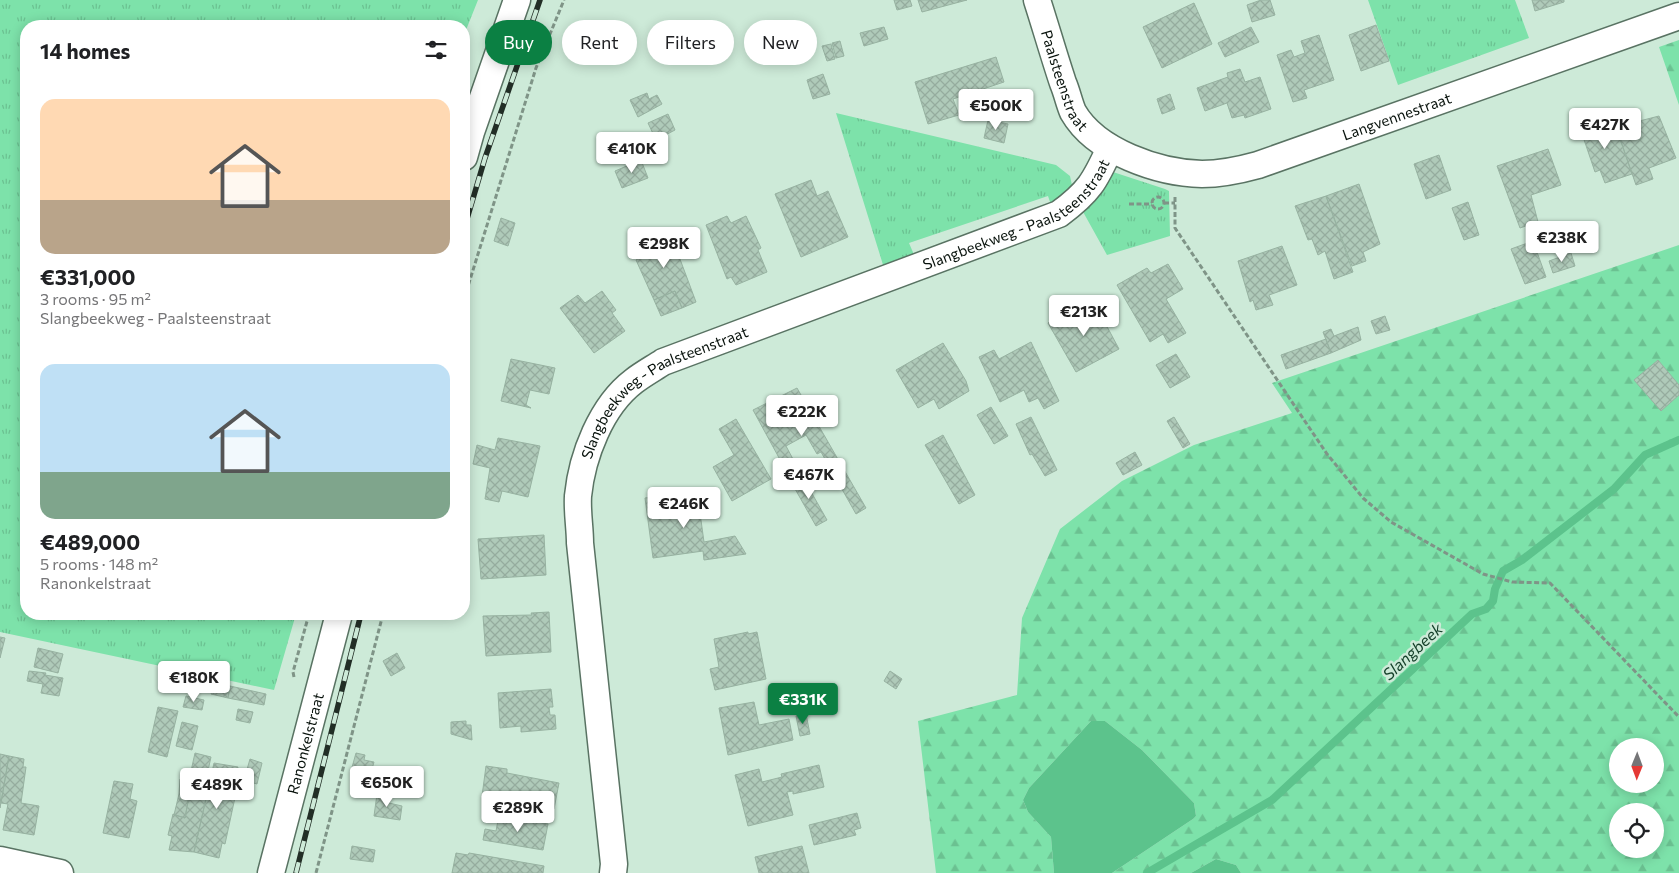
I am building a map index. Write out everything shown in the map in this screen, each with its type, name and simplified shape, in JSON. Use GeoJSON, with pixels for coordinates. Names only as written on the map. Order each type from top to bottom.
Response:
{"type":"FeatureCollection","features":[{"type":"Feature","properties":{"kind":"street"},"geometry":{"type":"LineString","coordinates":[[470,136],[517,0]]}},
{"type":"Feature","properties":{"kind":"street","name":"Paalsteenstraat"},"geometry":{"type":"LineString","coordinates":[[1037,0],[1073,112],[1090,132],[1110,148]]}},
{"type":"Feature","properties":{"kind":"street","name":"Langvennestraat"},"geometry":{"type":"LineString","coordinates":[[1110,148],[1138,161],[1176,170],[1202,174],[1231,172],[1268,162],[1679,16]]}},
{"type":"Feature","properties":{"kind":"street","name":"Slangbeekweg - Paalsteenstraat"},"geometry":{"type":"LineString","coordinates":[[613,873],[614,864],[580,543],[578,498],[582,473],[593,435],[609,407],[633,382],[663,362],[1059,214],[1078,201],[1094,183],[1110,148]]}},
{"type":"Feature","properties":{"kind":"street","name":"Ranonkelstraat"},"geometry":{"type":"LineString","coordinates":[[271,873],[337,620]]}},
{"type":"Feature","properties":{"kind":"street"},"geometry":{"type":"LineString","coordinates":[[0,860],[60,873]]}},
{"type":"Feature","properties":{"kind":"path"},"geometry":{"type":"LineString","coordinates":[[470,280],[536,68],[564,0]]}},
{"type":"Feature","properties":{"kind":"path"},"geometry":{"type":"LineString","coordinates":[[1152,204],[1156,198],[1161,199],[1164,203],[1175,203]]}},
{"type":"Feature","properties":{"kind":"path"},"geometry":{"type":"LineString","coordinates":[[1129,204],[1152,204],[1155,208],[1159,209],[1164,203]]}},
{"type":"Feature","properties":{"kind":"path"},"geometry":{"type":"LineString","coordinates":[[1175,228],[1327,454],[1363,498],[1391,522],[1483,574],[1512,582],[1550,583],[1679,717]]}},
{"type":"Feature","properties":{"kind":"path"},"geometry":{"type":"LineString","coordinates":[[316,873],[381,620]]}},
{"type":"Feature","properties":{"kind":"green space"},"geometry":{"type":"Polygon","coordinates":[[[0,0],[478,0],[470,20],[20,20],[20,620],[294,620],[274,690],[0,632],[0,0]]]}},
{"type":"Feature","properties":{"kind":"green space"},"geometry":{"type":"Polygon","coordinates":[[[1368,0],[1515,0],[1529,38],[1398,85],[1368,0]]]}},
{"type":"Feature","properties":{"kind":"green space"},"geometry":{"type":"Polygon","coordinates":[[[1679,40],[1679,105],[1659,47],[1679,40]]]}},
{"type":"Feature","properties":{"kind":"green space"},"geometry":{"type":"Polygon","coordinates":[[[836,113],[1056,165],[1070,176],[1073,190],[1052,208],[1048,196],[909,243],[915,257],[884,268],[836,113]]]}},
{"type":"Feature","properties":{"kind":"green space"},"geometry":{"type":"Polygon","coordinates":[[[1113,172],[1169,191],[1170,236],[1107,255],[1082,210],[1113,172]]]}},
{"type":"Feature","properties":{"kind":"green space"},"geometry":{"type":"Polygon","coordinates":[[[1679,245],[1679,873],[1241,873],[1236,865],[1216,859],[1191,873],[1112,873],[1196,816],[1194,803],[1142,750],[1105,721],[1091,721],[1029,788],[1023,800],[1028,812],[1051,837],[1054,873],[936,873],[918,721],[1017,695],[1022,618],[1060,529],[1122,481],[1194,445],[1292,413],[1272,383],[1679,245]]]}},
{"type":"Feature","properties":{"kind":"shaded area"},"geometry":{"type":"Polygon","coordinates":[[[1091,721],[1105,721],[1142,750],[1194,803],[1196,816],[1112,873],[1054,873],[1051,837],[1028,812],[1023,800],[1029,788],[1091,721]]]}},
{"type":"Feature","properties":{"kind":"shaded area"},"geometry":{"type":"Polygon","coordinates":[[[1216,859],[1236,865],[1241,873],[1191,873],[1216,859]]]}},
{"type":"Feature","properties":{"kind":"building"},"geometry":{"type":"Polygon","coordinates":[[[894,0],[910,0],[912,6],[897,10],[894,0]]]}},
{"type":"Feature","properties":{"kind":"building"},"geometry":{"type":"Polygon","coordinates":[[[918,0],[967,0],[922,12],[918,0]]]}},
{"type":"Feature","properties":{"kind":"building"},"geometry":{"type":"Polygon","coordinates":[[[1261,0],[1270,0],[1275,15],[1252,22],[1247,5],[1261,0]]]}},
{"type":"Feature","properties":{"kind":"building"},"geometry":{"type":"Polygon","coordinates":[[[1532,0],[1564,0],[1564,2],[1535,11],[1532,0]]]}},
{"type":"Feature","properties":{"kind":"building"},"geometry":{"type":"Polygon","coordinates":[[[1194,3],[1212,44],[1162,68],[1143,27],[1194,3]]]}},
{"type":"Feature","properties":{"kind":"building"},"geometry":{"type":"Polygon","coordinates":[[[1376,25],[1389,61],[1361,71],[1349,35],[1376,25]]]}},
{"type":"Feature","properties":{"kind":"building"},"geometry":{"type":"Polygon","coordinates":[[[884,27],[888,39],[864,46],[860,33],[884,27]]]}},
{"type":"Feature","properties":{"kind":"building"},"geometry":{"type":"Polygon","coordinates":[[[1251,27],[1259,42],[1225,57],[1218,43],[1251,27]]]}},
{"type":"Feature","properties":{"kind":"building"},"geometry":{"type":"Polygon","coordinates":[[[1319,35],[1334,80],[1304,90],[1307,98],[1293,102],[1277,55],[1291,50],[1294,57],[1305,53],[1301,41],[1319,35]]]}},
{"type":"Feature","properties":{"kind":"building"},"geometry":{"type":"Polygon","coordinates":[[[840,41],[844,56],[836,58],[832,43],[840,41]]]}},
{"type":"Feature","properties":{"kind":"building"},"geometry":{"type":"Polygon","coordinates":[[[831,44],[835,59],[827,61],[822,46],[831,44]]]}},
{"type":"Feature","properties":{"kind":"building"},"geometry":{"type":"Polygon","coordinates":[[[996,57],[1004,82],[953,99],[959,115],[928,124],[915,82],[996,57]]]}},
{"type":"Feature","properties":{"kind":"building"},"geometry":{"type":"Polygon","coordinates":[[[1240,69],[1245,82],[1260,77],[1271,109],[1245,118],[1244,115],[1232,118],[1227,103],[1205,111],[1197,88],[1228,77],[1227,73],[1240,69]]]}},
{"type":"Feature","properties":{"kind":"building"},"geometry":{"type":"Polygon","coordinates":[[[823,74],[830,94],[813,99],[807,80],[823,74]]]}},
{"type":"Feature","properties":{"kind":"building"},"geometry":{"type":"Polygon","coordinates":[[[647,93],[649,99],[657,95],[662,104],[638,117],[630,100],[647,93]]]}},
{"type":"Feature","properties":{"kind":"building"},"geometry":{"type":"Polygon","coordinates":[[[1170,94],[1175,109],[1162,114],[1157,99],[1170,94]]]}},
{"type":"Feature","properties":{"kind":"building"},"geometry":{"type":"Polygon","coordinates":[[[668,114],[675,130],[656,140],[648,123],[668,114]]]}},
{"type":"Feature","properties":{"kind":"building"},"geometry":{"type":"Polygon","coordinates":[[[1595,116],[1601,132],[1616,127],[1632,174],[1605,183],[1600,170],[1595,172],[1578,122],[1595,116]]]}},
{"type":"Feature","properties":{"kind":"building"},"geometry":{"type":"Polygon","coordinates":[[[1659,116],[1676,158],[1649,168],[1653,179],[1636,185],[1616,127],[1659,116]]]}},
{"type":"Feature","properties":{"kind":"building"},"geometry":{"type":"Polygon","coordinates":[[[988,120],[1008,124],[1004,143],[984,138],[988,120]]]}},
{"type":"Feature","properties":{"kind":"building"},"geometry":{"type":"Polygon","coordinates":[[[1548,149],[1561,185],[1531,195],[1538,222],[1520,228],[1497,166],[1548,149]]]}},
{"type":"Feature","properties":{"kind":"building"},"geometry":{"type":"Polygon","coordinates":[[[1439,155],[1451,190],[1426,199],[1414,164],[1439,155]]]}},
{"type":"Feature","properties":{"kind":"building"},"geometry":{"type":"Polygon","coordinates":[[[641,160],[648,178],[622,188],[615,171],[641,160]]]}},
{"type":"Feature","properties":{"kind":"building"},"geometry":{"type":"Polygon","coordinates":[[[811,180],[817,196],[828,191],[848,237],[801,257],[775,194],[811,180]]]}},
{"type":"Feature","properties":{"kind":"building"},"geometry":{"type":"Polygon","coordinates":[[[1359,184],[1380,244],[1363,252],[1366,261],[1352,266],[1326,196],[1359,184]]]}},
{"type":"Feature","properties":{"kind":"building"},"geometry":{"type":"Polygon","coordinates":[[[1326,196],[1353,272],[1334,279],[1325,251],[1318,255],[1312,239],[1308,240],[1295,206],[1326,196]]]}},
{"type":"Feature","properties":{"kind":"building"},"geometry":{"type":"Polygon","coordinates":[[[1468,202],[1479,235],[1464,240],[1452,208],[1468,202]]]}},
{"type":"Feature","properties":{"kind":"building"},"geometry":{"type":"Polygon","coordinates":[[[727,216],[731,223],[746,216],[761,248],[758,250],[767,272],[736,285],[731,277],[727,279],[706,225],[727,216]]]}},
{"type":"Feature","properties":{"kind":"building"},"geometry":{"type":"Polygon","coordinates":[[[501,218],[515,223],[508,246],[494,241],[501,218]]]}},
{"type":"Feature","properties":{"kind":"building"},"geometry":{"type":"Polygon","coordinates":[[[663,231],[669,245],[674,243],[696,302],[682,308],[675,291],[654,300],[636,260],[641,257],[634,243],[663,231]]]}},
{"type":"Feature","properties":{"kind":"building"},"geometry":{"type":"Polygon","coordinates":[[[1533,241],[1546,277],[1525,284],[1511,249],[1533,241]]]}},
{"type":"Feature","properties":{"kind":"building"},"geometry":{"type":"Polygon","coordinates":[[[1282,246],[1297,285],[1269,295],[1273,305],[1256,310],[1253,300],[1250,302],[1238,261],[1282,246]]]}},
{"type":"Feature","properties":{"kind":"building"},"geometry":{"type":"Polygon","coordinates":[[[1571,253],[1575,266],[1553,273],[1549,261],[1571,253]]]}},
{"type":"Feature","properties":{"kind":"building"},"geometry":{"type":"Polygon","coordinates":[[[1168,264],[1183,289],[1166,299],[1186,333],[1168,343],[1163,334],[1150,342],[1117,285],[1147,268],[1151,273],[1168,264]]]}},
{"type":"Feature","properties":{"kind":"building"},"geometry":{"type":"Polygon","coordinates":[[[602,291],[616,310],[612,313],[625,331],[594,353],[560,308],[578,295],[585,303],[602,291]]]}},
{"type":"Feature","properties":{"kind":"building"},"geometry":{"type":"Polygon","coordinates":[[[675,291],[682,308],[661,316],[654,300],[675,291]]]}},
{"type":"Feature","properties":{"kind":"building"},"geometry":{"type":"Polygon","coordinates":[[[1095,304],[1119,349],[1076,372],[1048,323],[1064,314],[1067,319],[1095,304]]]}},
{"type":"Feature","properties":{"kind":"building"},"geometry":{"type":"Polygon","coordinates":[[[1385,316],[1390,330],[1376,334],[1371,321],[1385,316]]]}},
{"type":"Feature","properties":{"kind":"building"},"geometry":{"type":"Polygon","coordinates":[[[1358,327],[1361,340],[1331,353],[1323,332],[1331,329],[1334,336],[1358,327]]]}},
{"type":"Feature","properties":{"kind":"building"},"geometry":{"type":"Polygon","coordinates":[[[1326,339],[1331,353],[1286,369],[1281,355],[1326,339]]]}},
{"type":"Feature","properties":{"kind":"building"},"geometry":{"type":"Polygon","coordinates":[[[1031,342],[1059,401],[1044,409],[1038,398],[1029,402],[1024,390],[1000,402],[979,357],[994,350],[999,359],[1031,342]]]}},
{"type":"Feature","properties":{"kind":"building"},"geometry":{"type":"Polygon","coordinates":[[[943,343],[966,381],[969,391],[939,409],[934,399],[918,408],[896,370],[943,343]]]}},
{"type":"Feature","properties":{"kind":"building"},"geometry":{"type":"Polygon","coordinates":[[[1176,354],[1190,377],[1170,388],[1156,365],[1176,354]]]}},
{"type":"Feature","properties":{"kind":"building"},"geometry":{"type":"Polygon","coordinates":[[[511,359],[555,368],[549,394],[530,390],[526,405],[531,408],[501,401],[511,359]]]}},
{"type":"Feature","properties":{"kind":"building"},"geometry":{"type":"Polygon","coordinates":[[[1658,360],[1679,385],[1679,395],[1661,411],[1634,380],[1658,360]]]}},
{"type":"Feature","properties":{"kind":"building"},"geometry":{"type":"Polygon","coordinates":[[[797,388],[866,508],[856,514],[821,452],[817,454],[806,435],[786,446],[794,461],[784,467],[753,410],[797,388]]]}},
{"type":"Feature","properties":{"kind":"building"},"geometry":{"type":"Polygon","coordinates":[[[991,407],[1008,436],[994,444],[977,415],[991,407]]]}},
{"type":"Feature","properties":{"kind":"building"},"geometry":{"type":"Polygon","coordinates":[[[1031,417],[1057,470],[1045,476],[1032,454],[1030,455],[1016,424],[1031,417]]]}},
{"type":"Feature","properties":{"kind":"building"},"geometry":{"type":"Polygon","coordinates":[[[1174,417],[1190,444],[1183,448],[1167,421],[1174,417]]]}},
{"type":"Feature","properties":{"kind":"building"},"geometry":{"type":"Polygon","coordinates":[[[736,419],[771,479],[732,501],[713,467],[734,455],[719,429],[736,419]]]}},
{"type":"Feature","properties":{"kind":"building"},"geometry":{"type":"Polygon","coordinates":[[[943,435],[975,495],[959,504],[925,445],[943,435]]]}},
{"type":"Feature","properties":{"kind":"building"},"geometry":{"type":"Polygon","coordinates":[[[498,438],[540,446],[528,497],[502,491],[499,502],[485,499],[490,468],[473,464],[477,445],[495,450],[498,438]]]}},
{"type":"Feature","properties":{"kind":"building"},"geometry":{"type":"Polygon","coordinates":[[[1135,452],[1142,465],[1123,475],[1116,463],[1135,452]]]}},
{"type":"Feature","properties":{"kind":"building"},"geometry":{"type":"Polygon","coordinates":[[[801,474],[827,520],[816,526],[790,480],[801,474]]]}},
{"type":"Feature","properties":{"kind":"building"},"geometry":{"type":"Polygon","coordinates":[[[697,491],[704,542],[735,536],[746,554],[704,560],[703,551],[653,558],[645,498],[697,491]]]}},
{"type":"Feature","properties":{"kind":"building"},"geometry":{"type":"Polygon","coordinates":[[[544,535],[546,575],[481,579],[478,539],[544,535]]]}},
{"type":"Feature","properties":{"kind":"building"},"geometry":{"type":"Polygon","coordinates":[[[549,612],[551,652],[486,656],[483,616],[532,615],[531,613],[549,612]]]}},
{"type":"Feature","properties":{"kind":"building"},"geometry":{"type":"Polygon","coordinates":[[[748,632],[748,634],[757,632],[766,679],[715,690],[710,669],[719,667],[714,639],[748,632]]]}},
{"type":"Feature","properties":{"kind":"building"},"geometry":{"type":"Polygon","coordinates":[[[0,637],[5,638],[0,658],[0,637]]]}},
{"type":"Feature","properties":{"kind":"building"},"geometry":{"type":"Polygon","coordinates":[[[38,648],[63,654],[58,673],[34,667],[38,648]]]}},
{"type":"Feature","properties":{"kind":"building"},"geometry":{"type":"Polygon","coordinates":[[[397,653],[405,668],[391,676],[383,661],[397,653]]]}},
{"type":"Feature","properties":{"kind":"building"},"geometry":{"type":"Polygon","coordinates":[[[29,671],[63,678],[59,696],[41,693],[43,684],[27,681],[29,671]]]}},
{"type":"Feature","properties":{"kind":"building"},"geometry":{"type":"Polygon","coordinates":[[[890,671],[902,679],[896,689],[884,681],[890,671]]]}},
{"type":"Feature","properties":{"kind":"building"},"geometry":{"type":"Polygon","coordinates":[[[216,683],[230,686],[228,698],[211,694],[216,683]]]}},
{"type":"Feature","properties":{"kind":"building"},"geometry":{"type":"Polygon","coordinates":[[[230,686],[266,694],[264,705],[228,698],[230,686]]]}},
{"type":"Feature","properties":{"kind":"building"},"geometry":{"type":"Polygon","coordinates":[[[551,689],[553,707],[549,707],[550,715],[555,715],[556,729],[521,732],[521,726],[500,728],[498,693],[551,689]]]}},
{"type":"Feature","properties":{"kind":"building"},"geometry":{"type":"Polygon","coordinates":[[[186,696],[204,700],[202,710],[183,707],[186,696]]]}},
{"type":"Feature","properties":{"kind":"building"},"geometry":{"type":"Polygon","coordinates":[[[754,702],[759,725],[789,719],[793,740],[728,755],[719,708],[754,702]]]}},
{"type":"Feature","properties":{"kind":"building"},"geometry":{"type":"Polygon","coordinates":[[[158,707],[178,711],[167,757],[148,752],[158,707]]]}},
{"type":"Feature","properties":{"kind":"building"},"geometry":{"type":"Polygon","coordinates":[[[238,709],[253,712],[250,723],[236,720],[238,709]]]}},
{"type":"Feature","properties":{"kind":"building"},"geometry":{"type":"Polygon","coordinates":[[[806,714],[810,734],[800,736],[796,716],[806,714]]]}},
{"type":"Feature","properties":{"kind":"building"},"geometry":{"type":"Polygon","coordinates":[[[466,721],[466,725],[471,725],[472,740],[451,734],[451,722],[466,721]]]}},
{"type":"Feature","properties":{"kind":"building"},"geometry":{"type":"Polygon","coordinates":[[[182,722],[198,726],[192,750],[176,746],[182,722]]]}},
{"type":"Feature","properties":{"kind":"building"},"geometry":{"type":"Polygon","coordinates":[[[195,753],[211,757],[207,775],[204,775],[202,783],[209,785],[194,852],[169,850],[172,836],[168,835],[173,814],[185,818],[189,796],[179,794],[180,779],[182,779],[184,770],[191,771],[195,753]]]}},
{"type":"Feature","properties":{"kind":"building"},"geometry":{"type":"Polygon","coordinates":[[[356,753],[365,755],[364,760],[374,762],[370,776],[351,771],[356,753]]]}},
{"type":"Feature","properties":{"kind":"building"},"geometry":{"type":"Polygon","coordinates":[[[0,754],[9,756],[0,808],[0,754]]]}},
{"type":"Feature","properties":{"kind":"building"},"geometry":{"type":"Polygon","coordinates":[[[9,756],[24,759],[23,767],[26,767],[21,803],[39,806],[34,835],[3,830],[8,804],[1,803],[9,756]]]}},
{"type":"Feature","properties":{"kind":"building"},"geometry":{"type":"Polygon","coordinates":[[[250,759],[262,763],[257,784],[244,780],[250,759]]]}},
{"type":"Feature","properties":{"kind":"building"},"geometry":{"type":"Polygon","coordinates":[[[214,763],[238,767],[235,779],[239,779],[225,844],[222,843],[219,858],[194,852],[214,763]]]}},
{"type":"Feature","properties":{"kind":"building"},"geometry":{"type":"Polygon","coordinates":[[[819,765],[824,787],[793,794],[793,791],[787,792],[793,815],[748,826],[735,775],[759,769],[762,782],[782,777],[781,774],[819,765]]]}},
{"type":"Feature","properties":{"kind":"building"},"geometry":{"type":"Polygon","coordinates":[[[486,766],[507,769],[507,773],[559,783],[554,809],[482,796],[486,766]]]}},
{"type":"Feature","properties":{"kind":"building"},"geometry":{"type":"Polygon","coordinates":[[[114,781],[133,784],[130,799],[137,801],[129,838],[103,833],[114,781]]]}},
{"type":"Feature","properties":{"kind":"building"},"geometry":{"type":"Polygon","coordinates":[[[179,794],[189,796],[185,818],[174,815],[179,794]]]}},
{"type":"Feature","properties":{"kind":"building"},"geometry":{"type":"Polygon","coordinates":[[[377,794],[391,796],[389,803],[402,806],[400,820],[374,816],[377,794]]]}},
{"type":"Feature","properties":{"kind":"building"},"geometry":{"type":"Polygon","coordinates":[[[857,813],[861,828],[854,830],[856,835],[814,845],[809,825],[857,813]]]}},
{"type":"Feature","properties":{"kind":"building"},"geometry":{"type":"Polygon","coordinates":[[[499,815],[548,824],[543,850],[483,840],[485,829],[496,831],[499,815]]]}},
{"type":"Feature","properties":{"kind":"building"},"geometry":{"type":"Polygon","coordinates":[[[352,846],[375,850],[373,862],[350,859],[352,846]]]}},
{"type":"Feature","properties":{"kind":"building"},"geometry":{"type":"Polygon","coordinates":[[[802,846],[809,873],[759,873],[755,857],[802,846]]]}},
{"type":"Feature","properties":{"kind":"building"},"geometry":{"type":"Polygon","coordinates":[[[456,853],[468,855],[469,853],[544,866],[543,873],[452,873],[456,853]]]}},
{"type":"Feature","properties":{"kind":"waterway","name":"Slangbeek"},"geometry":{"type":"LineString","coordinates":[[1147,873],[1272,800],[1472,614],[1486,609],[1493,601],[1495,589],[1503,571],[1522,560],[1614,489],[1645,455],[1679,440]]}},
{"type":"Feature","properties":{"kind":"railway"},"geometry":{"type":"LineString","coordinates":[[470,209],[485,158],[540,0]]}},
{"type":"Feature","properties":{"kind":"railway"},"geometry":{"type":"LineString","coordinates":[[296,873],[359,620]]}}]}
